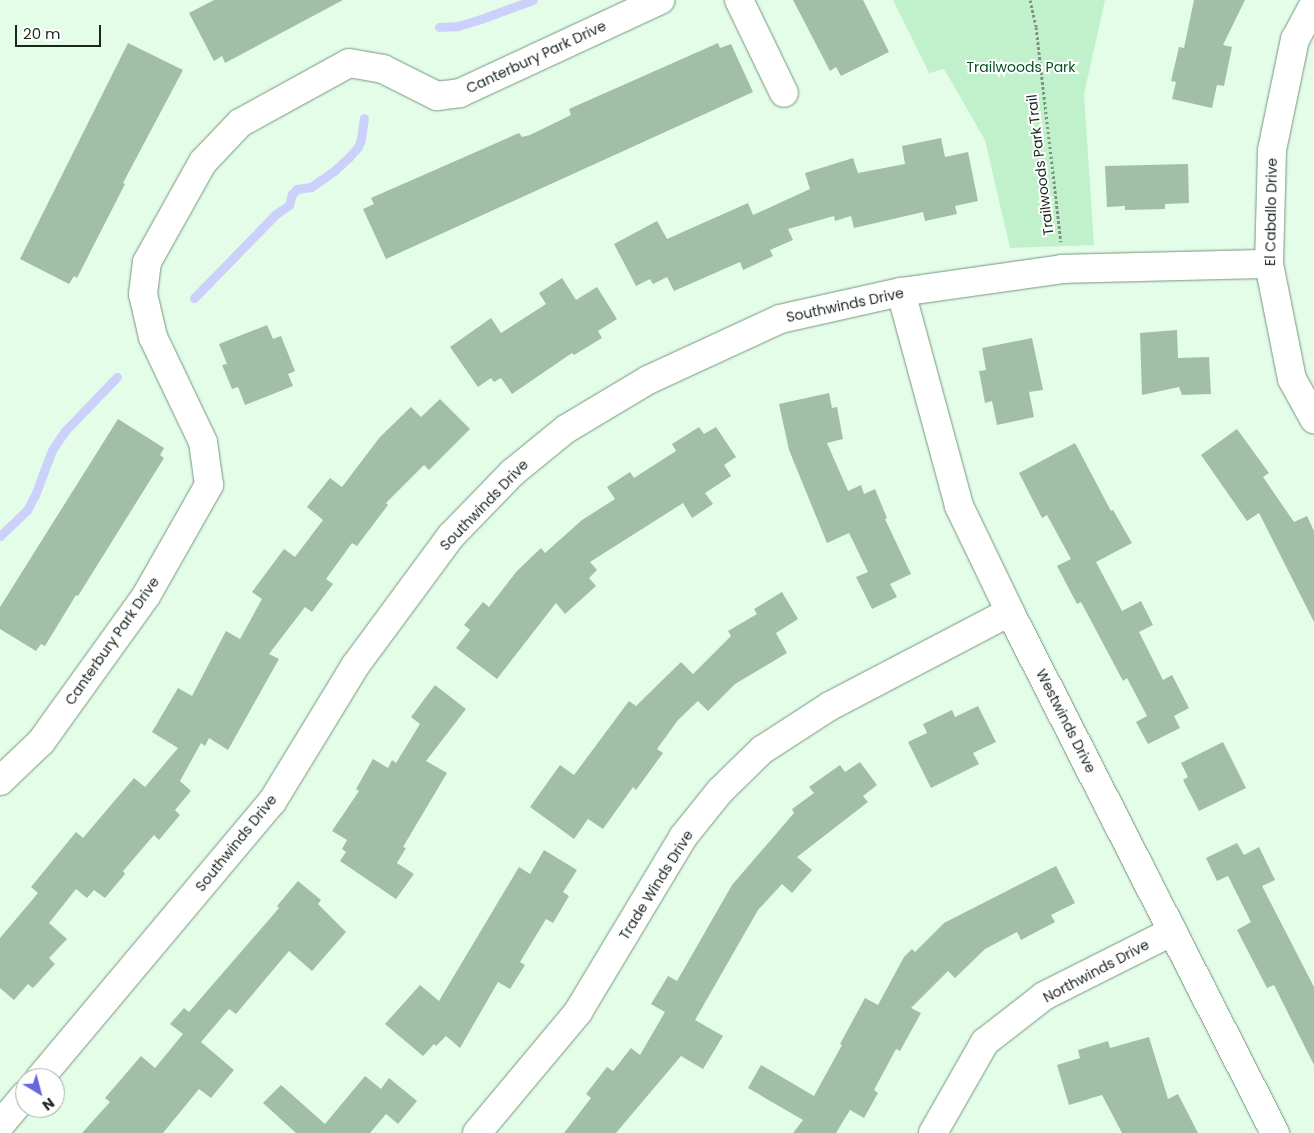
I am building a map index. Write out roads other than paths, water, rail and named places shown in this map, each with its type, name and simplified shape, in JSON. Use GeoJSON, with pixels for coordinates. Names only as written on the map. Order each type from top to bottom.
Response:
{"type":"FeatureCollection","features":[{"type":"Feature","properties":{"kind":"street","name":"Canterbury Park Drive"},"geometry":{"type":"LineString","coordinates":[[0,781],[41,742],[146,596],[209,485],[203,442],[153,337],[143,294],[147,262],[203,162],[240,123],[349,63],[383,69],[437,96],[460,93],[660,0]]}},
{"type":"Feature","properties":{"kind":"street"},"geometry":{"type":"LineString","coordinates":[[739,0],[784,93]]}},
{"type":"Feature","properties":{"kind":"street","name":"El Caballo Drive"},"geometry":{"type":"LineString","coordinates":[[1314,4],[1295,38],[1272,150],[1269,264],[1292,379],[1314,419]]}},
{"type":"Feature","properties":{"kind":"street","name":"Southwinds Drive"},"geometry":{"type":"LineString","coordinates":[[48,1068],[272,802],[355,666],[451,536],[512,472],[566,429],[648,380],[780,319],[901,292],[1062,269],[1269,264]]}},
{"type":"Feature","properties":{"kind":"street","name":"Westwinds Drive"},"geometry":{"type":"LineString","coordinates":[[901,292],[959,506],[1010,612],[1173,930],[1274,1133]]}},
{"type":"Feature","properties":{"kind":"street","name":"Trade Winds Drive"},"geometry":{"type":"LineString","coordinates":[[476,1133],[578,1012],[682,837],[720,791],[762,750],[830,706],[1010,612]]}},
{"type":"Feature","properties":{"kind":"street","name":"Northwinds Drive"},"geometry":{"type":"LineString","coordinates":[[933,1133],[985,1042],[1044,996],[1173,930]]}},
{"type":"Feature","properties":{"kind":"street"},"geometry":{"type":"LineString","coordinates":[[0,1125],[15,1107]]}},
{"type":"Feature","properties":{"kind":"waterway"},"geometry":{"type":"LineString","coordinates":[[439,27],[458,26],[533,0]]}},
{"type":"Feature","properties":{"kind":"waterway"},"geometry":{"type":"LineString","coordinates":[[194,298],[276,214],[289,205],[292,194],[297,189],[311,187],[334,171],[349,157],[358,147],[364,118]]}},
{"type":"Feature","properties":{"kind":"waterway"},"geometry":{"type":"LineString","coordinates":[[0,536],[27,510],[35,495],[52,450],[65,431],[117,377]]}},
{"type":"Feature","properties":{"kind":"park label","name":"Trailwoods Park"},"geometry":{"type":"Point","coordinates":[1021,67]}}]}
